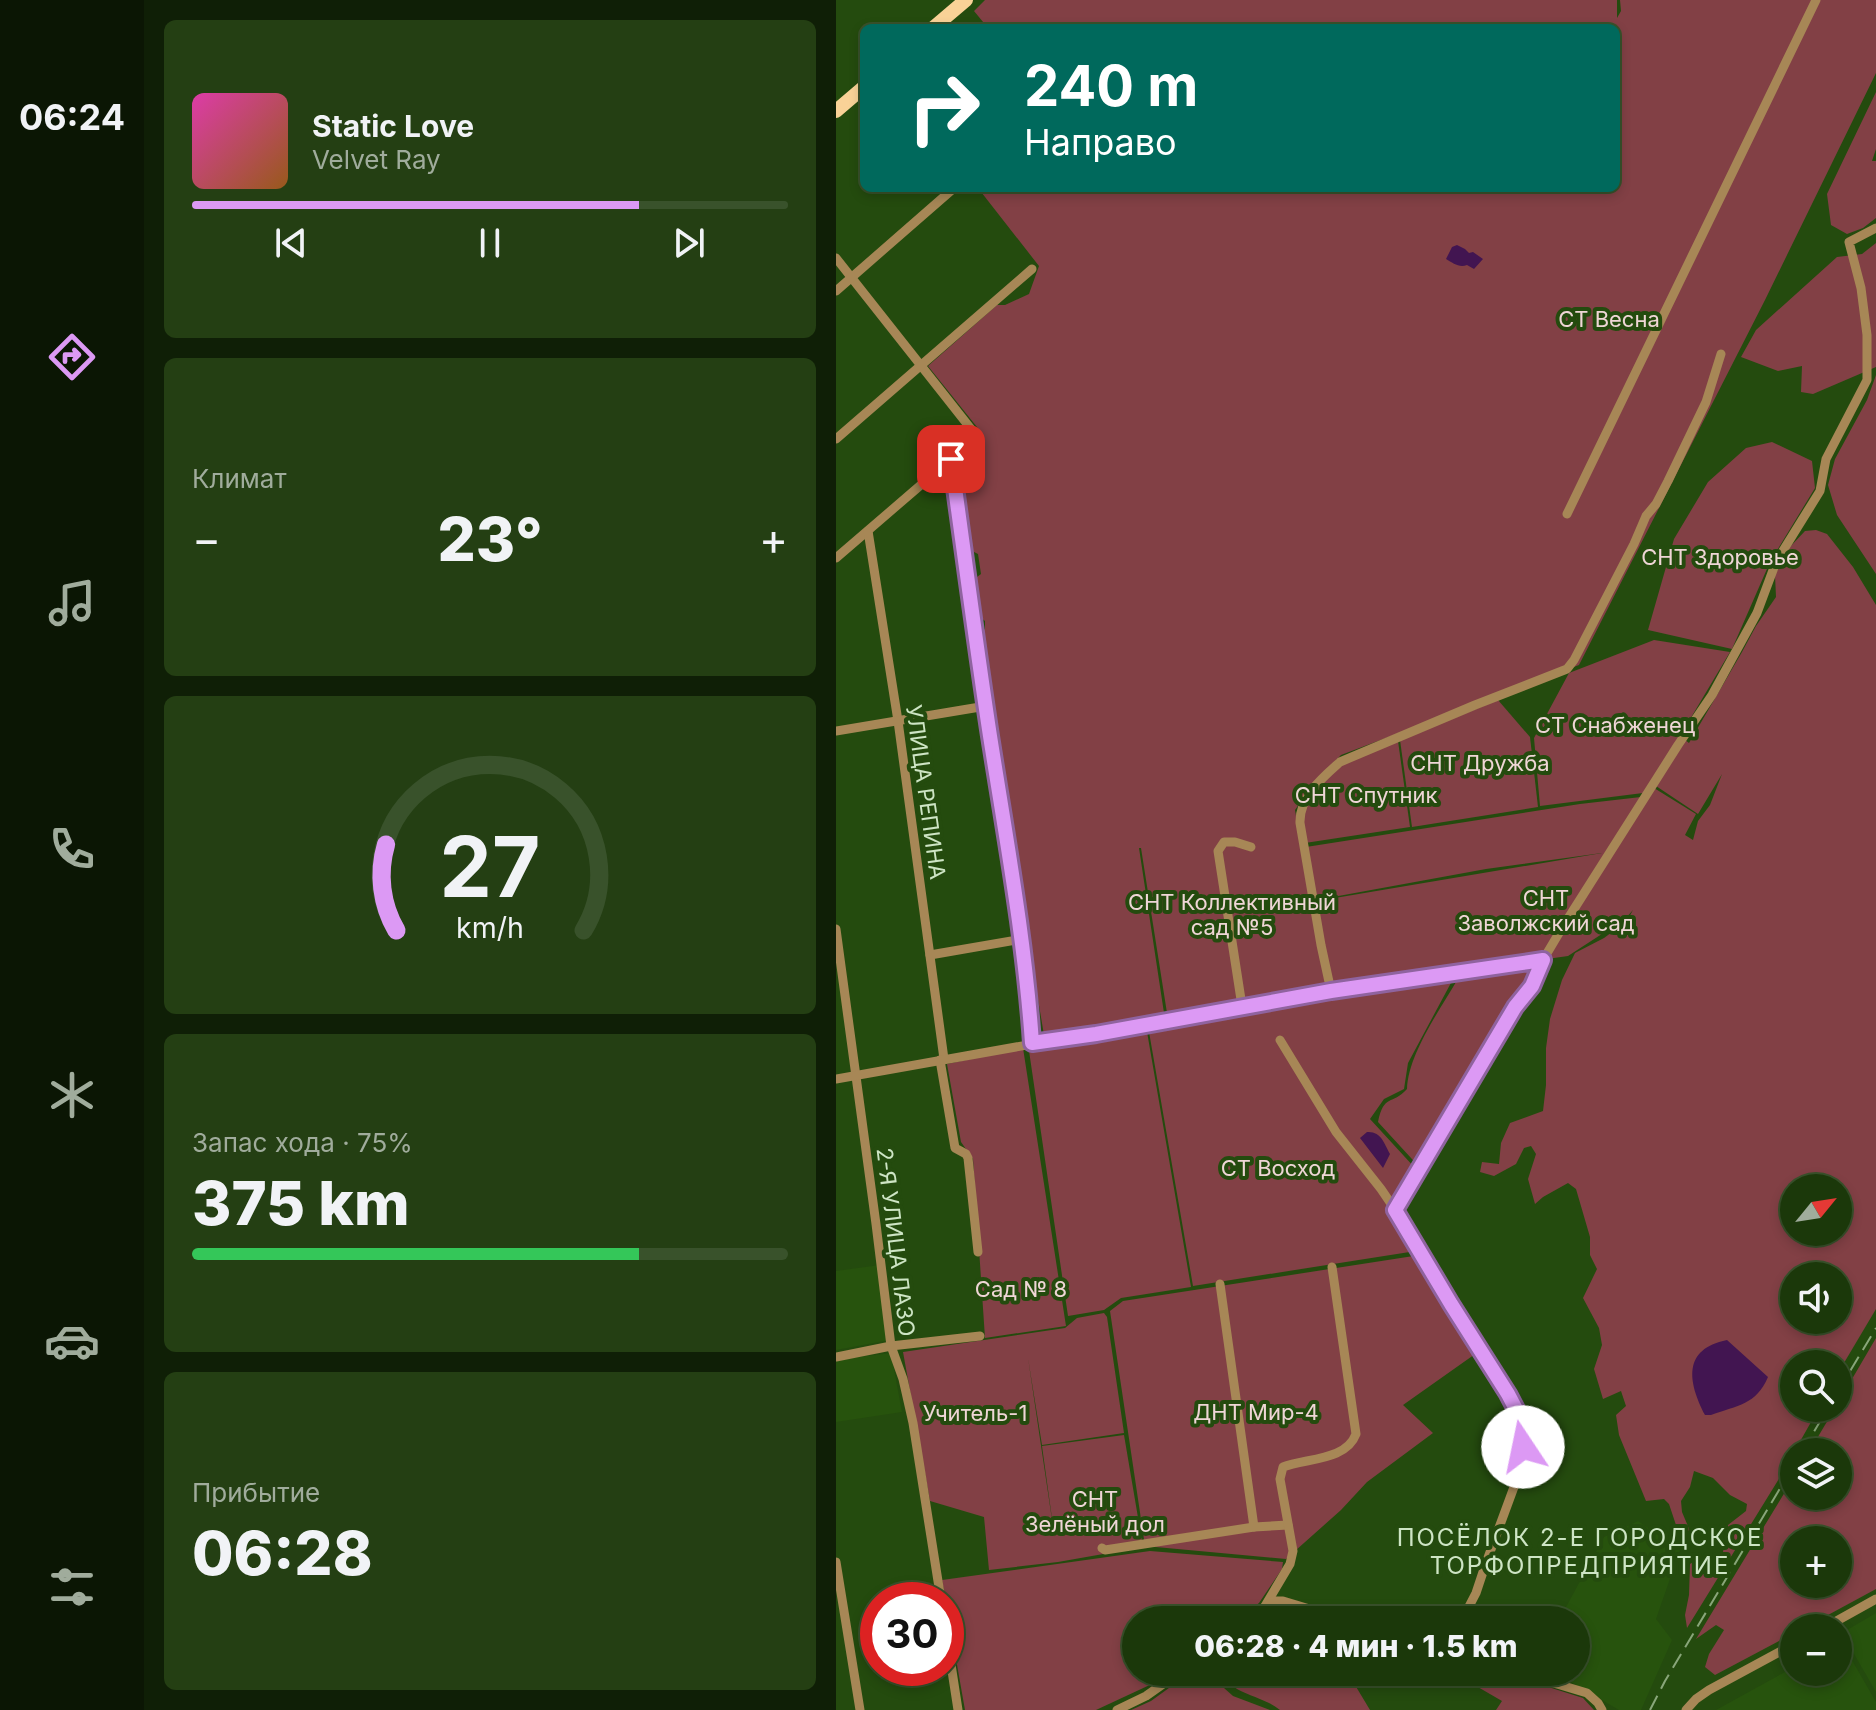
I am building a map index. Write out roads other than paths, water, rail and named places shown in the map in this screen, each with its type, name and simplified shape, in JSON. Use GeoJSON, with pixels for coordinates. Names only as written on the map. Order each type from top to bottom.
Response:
{"type":"FeatureCollection","features":[{"type":"Feature","properties":{"kind":"main road"},"geometry":{"type":"LineString","coordinates":[[938,24],[966,0]]}},
{"type":"Feature","properties":{"kind":"main road"},"geometry":{"type":"LineString","coordinates":[[836,111],[860,90]]}},
{"type":"Feature","properties":{"kind":"street"},"geometry":{"type":"LineString","coordinates":[[1567,514],[1816,0]]}},
{"type":"Feature","properties":{"kind":"street"},"geometry":{"type":"LineString","coordinates":[[836,291],[949,192]]}},
{"type":"Feature","properties":{"kind":"street"},"geometry":{"type":"LineString","coordinates":[[1395,1210],[1515,1007],[1532,986],[1543,960],[1712,695],[1757,613],[1776,562],[1820,491],[1826,459],[1867,380],[1867,335],[1861,288],[1849,242],[1876,228]]}},
{"type":"Feature","properties":{"kind":"street"},"geometry":{"type":"LineString","coordinates":[[836,258],[975,434],[951,459],[836,558]]}},
{"type":"Feature","properties":{"kind":"street"},"geometry":{"type":"LineString","coordinates":[[836,439],[1032,269]]}},
{"type":"Feature","properties":{"kind":"street"},"geometry":{"type":"LineString","coordinates":[[1331,991],[1300,823],[1300,812],[1306,799],[1340,762],[1567,669],[1646,516],[1668,481],[1706,402],[1721,354]]}},
{"type":"Feature","properties":{"kind":"street"},"geometry":{"type":"LineString","coordinates":[[951,459],[1022,939],[1032,1043]]}},
{"type":"Feature","properties":{"kind":"street","name":"УЛИЦА РЕПИНА"},"geometry":{"type":"LineString","coordinates":[[868,531],[898,721],[955,1148],[968,1158],[978,1252]]}},
{"type":"Feature","properties":{"kind":"street"},"geometry":{"type":"LineString","coordinates":[[836,731],[986,706]]}},
{"type":"Feature","properties":{"kind":"street"},"geometry":{"type":"LineString","coordinates":[[1242,1006],[1218,851],[1224,842],[1251,847]]}},
{"type":"Feature","properties":{"kind":"street","name":"2-Я УЛИЦА ЛАЗО"},"geometry":{"type":"LineString","coordinates":[[836,929],[891,1346],[903,1379],[913,1423],[938,1582]]}},
{"type":"Feature","properties":{"kind":"street"},"geometry":{"type":"LineString","coordinates":[[930,955],[1022,939]]}},
{"type":"Feature","properties":{"kind":"street"},"geometry":{"type":"LineString","coordinates":[[836,1079],[1331,991],[1543,960]]}},
{"type":"Feature","properties":{"kind":"street"},"geometry":{"type":"LineString","coordinates":[[1280,1040],[1336,1132],[1395,1210],[1519,1415],[1523,1447],[1514,1487],[1469,1606]]}},
{"type":"Feature","properties":{"kind":"street"},"geometry":{"type":"LineString","coordinates":[[1265,1606],[1290,1564],[1293,1551],[1280,1479],[1283,1467],[1325,1457],[1345,1448],[1353,1442],[1356,1434],[1332,1267]]}},
{"type":"Feature","properties":{"kind":"street"},"geometry":{"type":"LineString","coordinates":[[1220,1284],[1254,1527]]}},
{"type":"Feature","properties":{"kind":"street"},"geometry":{"type":"LineString","coordinates":[[836,1357],[891,1346],[980,1336]]}},
{"type":"Feature","properties":{"kind":"street"},"geometry":{"type":"LineString","coordinates":[[1102,1548],[1288,1525]]}},
{"type":"Feature","properties":{"kind":"street"},"geometry":{"type":"LineString","coordinates":[[836,1562],[860,1710]]}},
{"type":"Feature","properties":{"kind":"street"},"geometry":{"type":"LineString","coordinates":[[1849,1614],[1876,1599]]}},
{"type":"Feature","properties":{"kind":"street"},"geometry":{"type":"LineString","coordinates":[[1265,1606],[1273,1601],[1300,1606]]}},
{"type":"Feature","properties":{"kind":"street"},"geometry":{"type":"LineString","coordinates":[[1686,1710],[1709,1690],[1780,1652]]}},
{"type":"Feature","properties":{"kind":"street"},"geometry":{"type":"LineString","coordinates":[[954,1686],[958,1710]]}},
{"type":"Feature","properties":{"kind":"street"},"geometry":{"type":"LineString","coordinates":[[1117,1710],[1160,1686]]}},
{"type":"Feature","properties":{"kind":"street"},"geometry":{"type":"LineString","coordinates":[[1564,1686],[1587,1693],[1602,1710]]}},
{"type":"Feature","properties":{"kind":"railway"},"geometry":{"type":"LineString","coordinates":[[1852,1368],[1876,1328]]}},
{"type":"Feature","properties":{"kind":"railway"},"geometry":{"type":"LineString","coordinates":[[1810,1438],[1820,1422]]}},
{"type":"Feature","properties":{"kind":"railway"},"geometry":{"type":"LineString","coordinates":[[1650,1710],[1780,1488]]}},
{"type":"Feature","properties":{"kind":"district","name":"ПОСЁЛОК 2-Е ГОРОДСКОЕ ТОРФОПРЕДПРИЯТИЕ"},"geometry":{"type":"Point","coordinates":[1580,1551]}},
{"type":"Feature","properties":{"kind":"park label","name":"СТ Весна"},"geometry":{"type":"Point","coordinates":[1609,319]}},
{"type":"Feature","properties":{"kind":"park label","name":"СНТ Здоровье"},"geometry":{"type":"Point","coordinates":[1720,557]}},
{"type":"Feature","properties":{"kind":"park label","name":"СТ Снабженец"},"geometry":{"type":"Point","coordinates":[1615,725]}},
{"type":"Feature","properties":{"kind":"park label","name":"СНТ Дружба"},"geometry":{"type":"Point","coordinates":[1480,763]}},
{"type":"Feature","properties":{"kind":"park label","name":"СНТ Спутник"},"geometry":{"type":"Point","coordinates":[1366,795]}},
{"type":"Feature","properties":{"kind":"park label","name":"СНТ Заволжский сад"},"geometry":{"type":"Point","coordinates":[1546,910]}},
{"type":"Feature","properties":{"kind":"park label","name":"СНТ Коллективный сад №5"},"geometry":{"type":"Point","coordinates":[1232,914]}},
{"type":"Feature","properties":{"kind":"park label","name":"СТ Восход"},"geometry":{"type":"Point","coordinates":[1278,1168]}},
{"type":"Feature","properties":{"kind":"park label","name":"Сад № 8"},"geometry":{"type":"Point","coordinates":[1021,1289]}},
{"type":"Feature","properties":{"kind":"park label","name":"ДНТ Мир-4"},"geometry":{"type":"Point","coordinates":[1256,1412]}},
{"type":"Feature","properties":{"kind":"park label","name":"Учитель-1"},"geometry":{"type":"Point","coordinates":[975,1413]}},
{"type":"Feature","properties":{"kind":"park label","name":"СНТ Зелёный дол"},"geometry":{"type":"Point","coordinates":[1095,1512]}}]}
